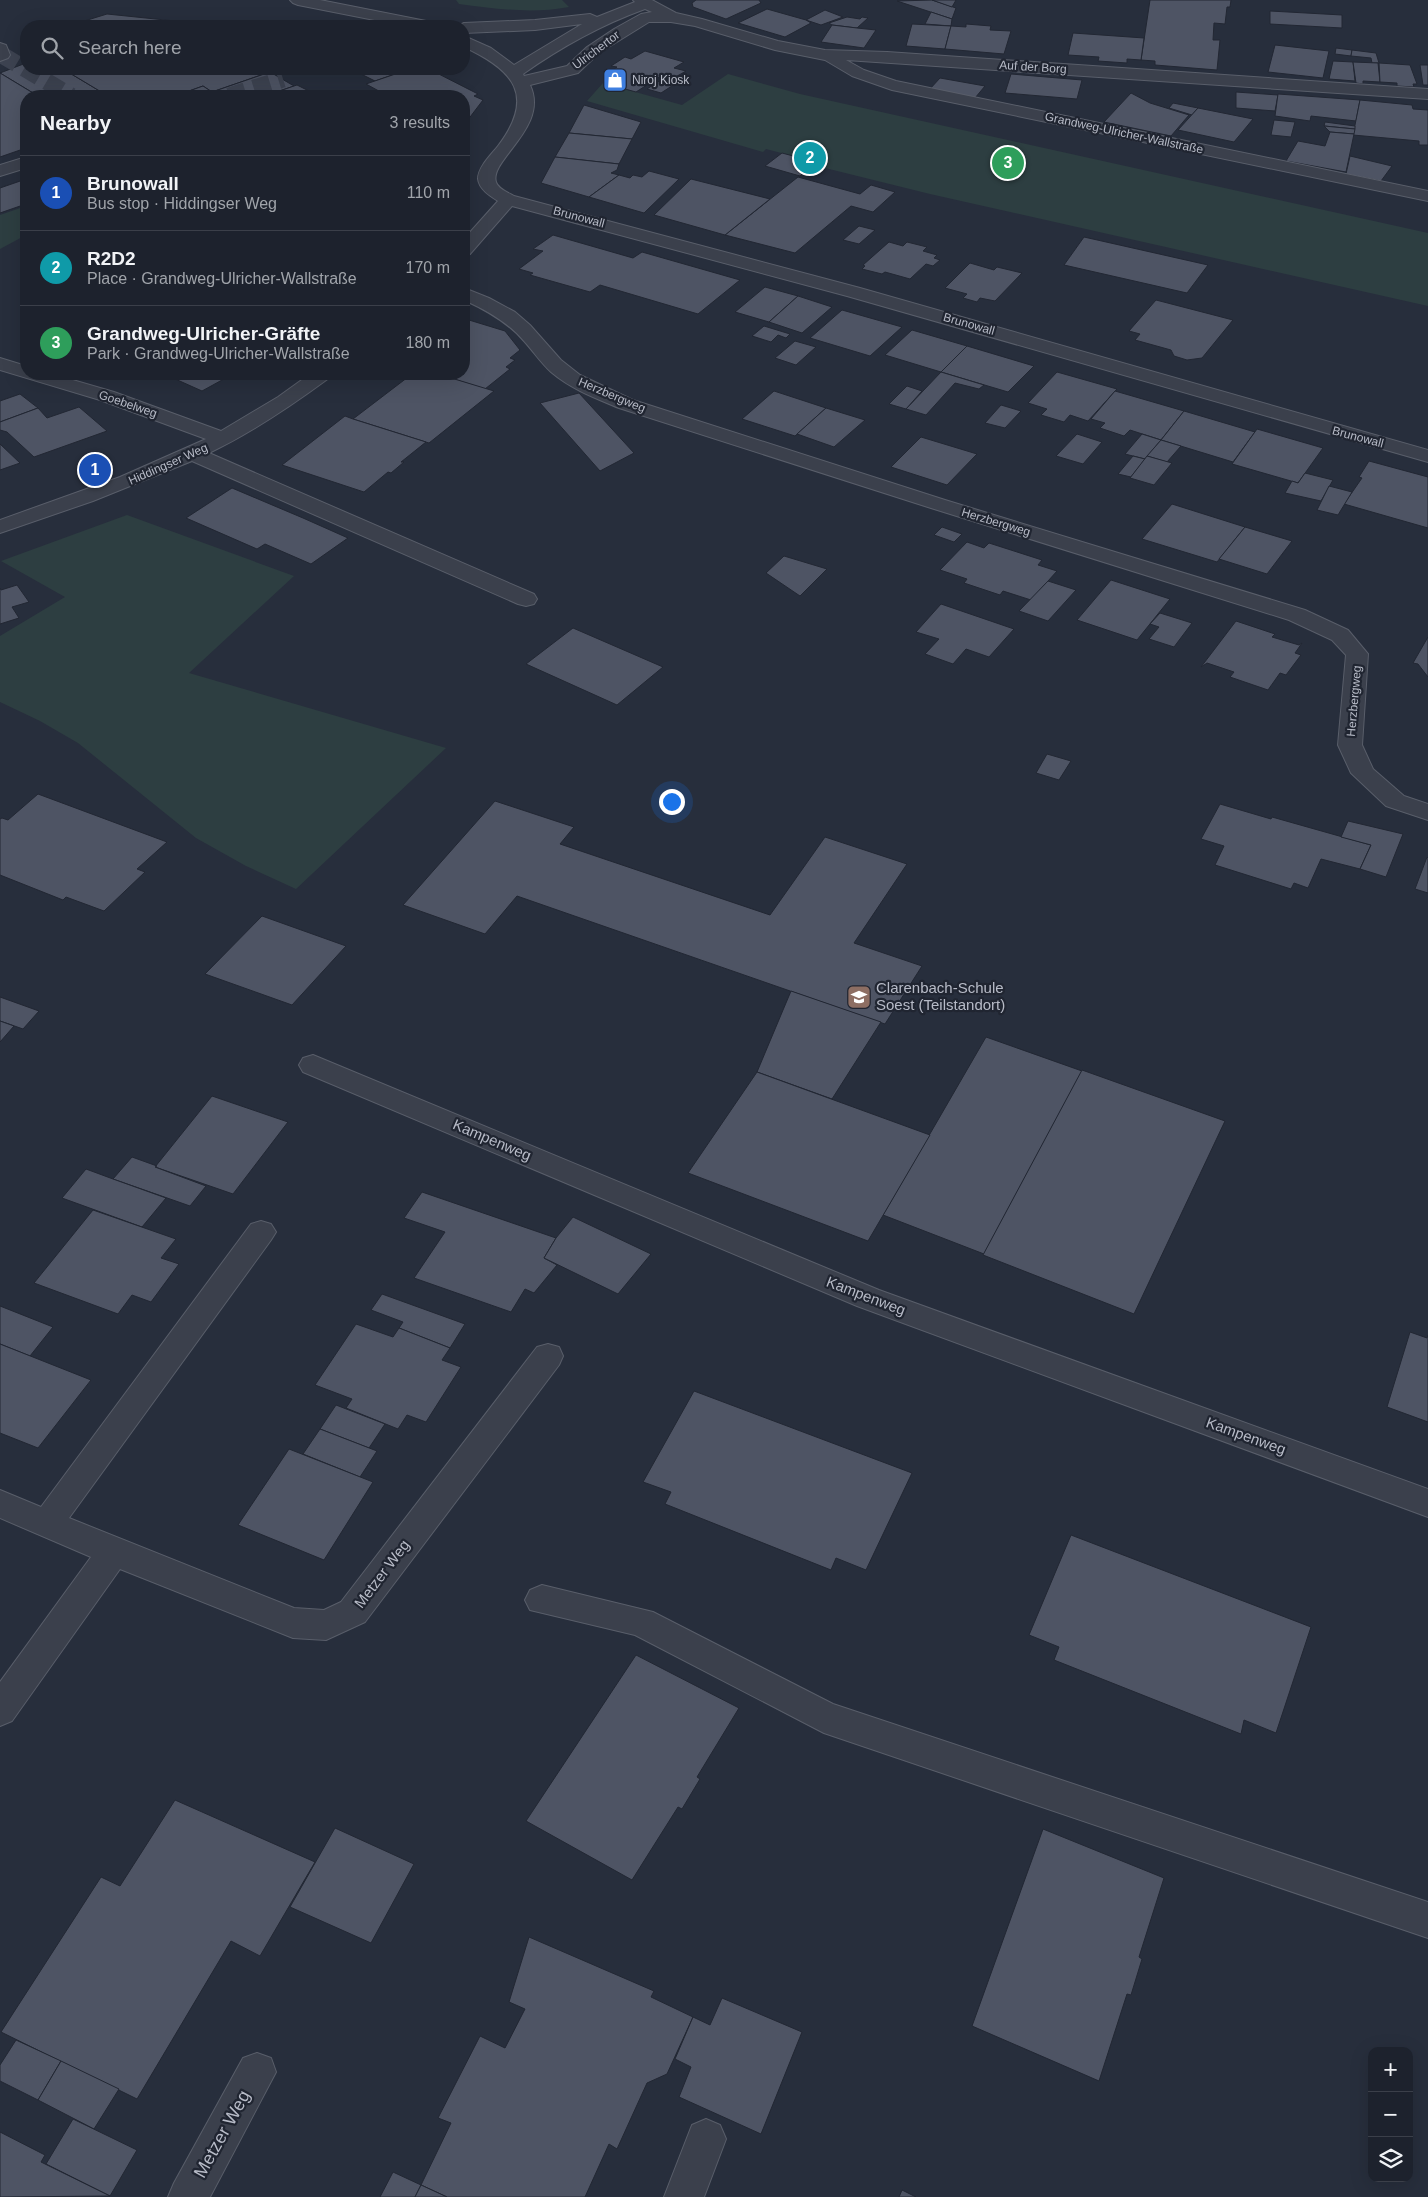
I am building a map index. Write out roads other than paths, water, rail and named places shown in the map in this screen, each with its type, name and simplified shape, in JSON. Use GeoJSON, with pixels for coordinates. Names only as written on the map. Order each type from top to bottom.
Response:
{"type":"FeatureCollection","features":[{"type":"Feature","properties":{"kind":"street"},"geometry":{"type":"LineString","coordinates":[[298,0],[398,20]]}},
{"type":"Feature","properties":{"kind":"street","name":"Ulrichertor"},"geometry":{"type":"LineString","coordinates":[[517,77],[560,42],[608,16],[647,1]]}},
{"type":"Feature","properties":{"kind":"street","name":"Auf der Borg"},"geometry":{"type":"LineString","coordinates":[[647,1],[671,18],[697,22],[775,45],[826,55],[897,58],[1428,94]]}},
{"type":"Feature","properties":{"kind":"street","name":"Ulrichertor"},"geometry":{"type":"LineString","coordinates":[[470,28],[535,25],[608,16]]}},
{"type":"Feature","properties":{"kind":"street","name":"Ulrichertor"},"geometry":{"type":"LineString","coordinates":[[517,77],[572,70],[593,50],[646,18],[671,18]]}},
{"type":"Feature","properties":{"kind":"street"},"geometry":{"type":"LineString","coordinates":[[470,44],[498,60],[517,77],[526,96],[526,109],[515,134],[489,171],[486,179],[495,193],[508,200],[470,238]]}},
{"type":"Feature","properties":{"kind":"street"},"geometry":{"type":"LineString","coordinates":[[0,48],[2,56],[0,56]]}},
{"type":"Feature","properties":{"kind":"street","name":"Grandweg-Ulricher-Wallstraße"},"geometry":{"type":"LineString","coordinates":[[826,55],[858,73],[892,85],[1428,196]]}},
{"type":"Feature","properties":{"kind":"street"},"geometry":{"type":"LineString","coordinates":[[0,171],[20,164]]}},
{"type":"Feature","properties":{"kind":"street","name":"Brunowall"},"geometry":{"type":"LineString","coordinates":[[508,200],[905,306],[1258,409],[1428,456]]}},
{"type":"Feature","properties":{"kind":"street","name":"Herzbergweg"},"geometry":{"type":"LineString","coordinates":[[470,297],[502,311],[530,336],[546,357],[559,369],[577,381],[626,404],[938,504],[1297,615],[1340,635],[1357,654],[1350,745],[1363,773],[1395,801],[1428,812]]}},
{"type":"Feature","properties":{"kind":"street"},"geometry":{"type":"LineString","coordinates":[[0,364],[20,370]]}},
{"type":"Feature","properties":{"kind":"street","name":"Goebelweg"},"geometry":{"type":"LineString","coordinates":[[52,380],[107,396],[223,438]]}},
{"type":"Feature","properties":{"kind":"street","name":"Hiddingser Weg"},"geometry":{"type":"LineString","coordinates":[[0,527],[118,485],[194,454],[264,415],[314,380]]}},
{"type":"Feature","properties":{"kind":"street"},"geometry":{"type":"LineString","coordinates":[[194,454],[526,598]]}},
{"type":"Feature","properties":{"kind":"street","name":"Kampenweg"},"geometry":{"type":"LineString","coordinates":[[312,1065],[868,1298],[1428,1503]]}},
{"type":"Feature","properties":{"kind":"street"},"geometry":{"type":"LineString","coordinates":[[47,1523],[261,1232]]}},
{"type":"Feature","properties":{"kind":"street","name":"Metzer Weg"},"geometry":{"type":"LineString","coordinates":[[0,1504],[114,1552],[293,1623],[326,1625],[353,1612],[548,1356]]}},
{"type":"Feature","properties":{"kind":"street"},"geometry":{"type":"LineString","coordinates":[[0,1710],[114,1552]]}},
{"type":"Feature","properties":{"kind":"street"},"geometry":{"type":"LineString","coordinates":[[542,1600],[641,1622],[824,1717],[1428,1920]]}},
{"type":"Feature","properties":{"kind":"street","name":"Metzer Weg"},"geometry":{"type":"LineString","coordinates":[[188,2197],[257,2072]]}},
{"type":"Feature","properties":{"kind":"street"},"geometry":{"type":"LineString","coordinates":[[684,2197],[706,2139]]}},
{"type":"Feature","properties":{"kind":"tunnel"},"geometry":{"type":"LineString","coordinates":[[2,55],[20,66]]}},
{"type":"Feature","properties":{"kind":"tunnel"},"geometry":{"type":"LineString","coordinates":[[36,75],[61,90]]}},
{"type":"Feature","properties":{"kind":"tunnel"},"geometry":{"type":"LineString","coordinates":[[248,90],[283,79]]}},
{"type":"Feature","properties":{"kind":"place","name":"Niroj Kiosk"},"geometry":{"type":"Point","coordinates":[615,80]}},
{"type":"Feature","properties":{"kind":"place","name":"R2D2"},"geometry":{"type":"Point","coordinates":[810,158]}},
{"type":"Feature","properties":{"kind":"place","name":"Grandweg-Ulricher-Gräfte"},"geometry":{"type":"Point","coordinates":[1008,163]}},
{"type":"Feature","properties":{"kind":"place","name":"Brunowall"},"geometry":{"type":"Point","coordinates":[95,470]}},
{"type":"Feature","properties":{"kind":"place","name":"Clarenbach-Schule Soest (Teilstandort)"},"geometry":{"type":"Point","coordinates":[859,997]}}]}
